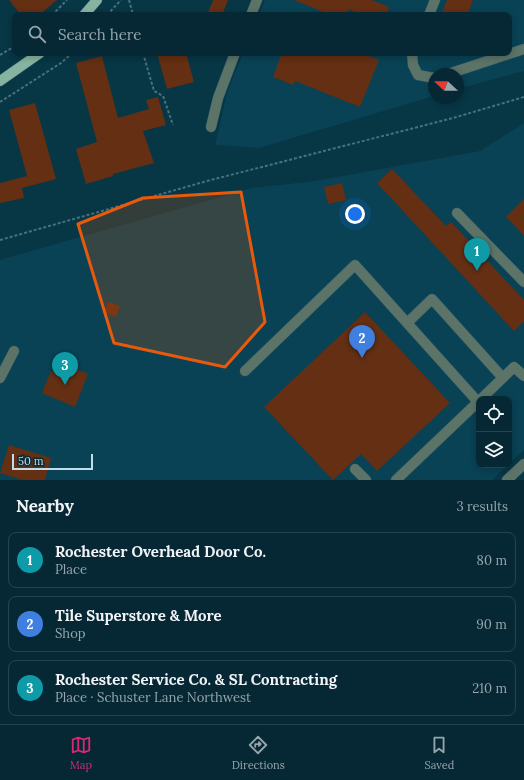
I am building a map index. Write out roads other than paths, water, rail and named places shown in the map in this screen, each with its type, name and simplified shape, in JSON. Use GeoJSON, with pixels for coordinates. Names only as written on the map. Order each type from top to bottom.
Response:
{"type":"FeatureCollection","features":[{"type":"Feature","properties":{"kind":"main road"},"geometry":{"type":"LineString","coordinates":[[87,12],[97,0]]}},
{"type":"Feature","properties":{"kind":"main road"},"geometry":{"type":"LineString","coordinates":[[0,81],[36,56]]}},
{"type":"Feature","properties":{"kind":"street"},"geometry":{"type":"LineString","coordinates":[[252,12],[257,0]]}},
{"type":"Feature","properties":{"kind":"street"},"geometry":{"type":"LineString","coordinates":[[430,12],[436,0]]}},
{"type":"Feature","properties":{"kind":"street"},"geometry":{"type":"LineString","coordinates":[[512,53],[524,49]]}},
{"type":"Feature","properties":{"kind":"street"},"geometry":{"type":"LineString","coordinates":[[211,127],[218,98],[234,56]]}},
{"type":"Feature","properties":{"kind":"street"},"geometry":{"type":"LineString","coordinates":[[412,56],[413,65],[418,75],[428,77]]}},
{"type":"Feature","properties":{"kind":"street"},"geometry":{"type":"LineString","coordinates":[[464,69],[503,56]]}},
{"type":"Feature","properties":{"kind":"street"},"geometry":{"type":"LineString","coordinates":[[457,213],[524,282]]}},
{"type":"Feature","properties":{"kind":"street"},"geometry":{"type":"LineString","coordinates":[[245,371],[355,265],[476,398]]}},
{"type":"Feature","properties":{"kind":"street"},"geometry":{"type":"LineString","coordinates":[[407,323],[432,299],[504,378]]}},
{"type":"Feature","properties":{"kind":"street"},"geometry":{"type":"LineString","coordinates":[[0,378],[14,351]]}},
{"type":"Feature","properties":{"kind":"street"},"geometry":{"type":"LineString","coordinates":[[484,396],[514,367],[524,376]]}},
{"type":"Feature","properties":{"kind":"street"},"geometry":{"type":"LineString","coordinates":[[396,480],[476,404]]}},
{"type":"Feature","properties":{"kind":"street"},"geometry":{"type":"LineString","coordinates":[[355,469],[366,480]]}},
{"type":"Feature","properties":{"kind":"street"},"geometry":{"type":"LineString","coordinates":[[507,480],[522,470]]}},
{"type":"Feature","properties":{"kind":"place","name":"Rochester Overhead Door Co."},"geometry":{"type":"Point","coordinates":[477,271]}},
{"type":"Feature","properties":{"kind":"place","name":"Tile Superstore & More"},"geometry":{"type":"Point","coordinates":[362,358]}},
{"type":"Feature","properties":{"kind":"place","name":"Rochester Service Co. & SL Contracting"},"geometry":{"type":"Point","coordinates":[65,385]}}]}
